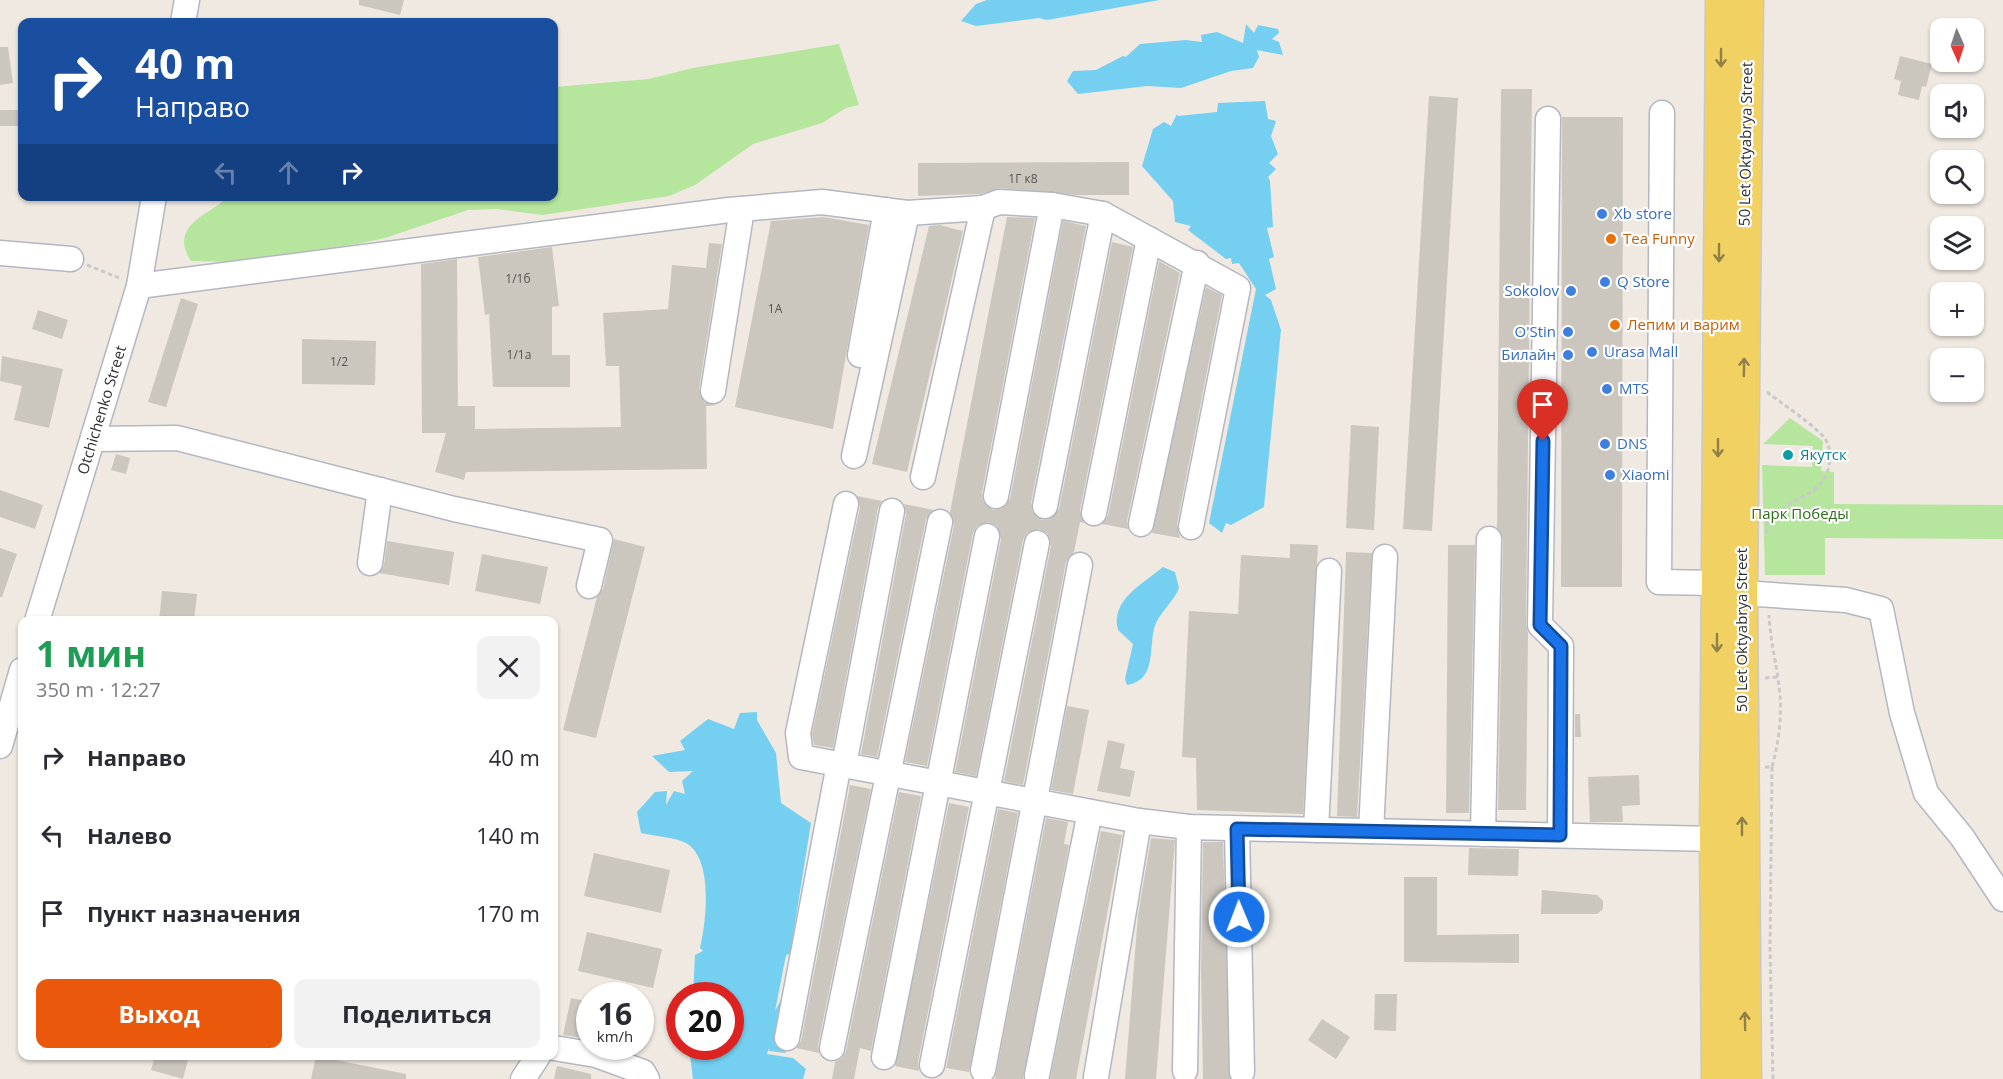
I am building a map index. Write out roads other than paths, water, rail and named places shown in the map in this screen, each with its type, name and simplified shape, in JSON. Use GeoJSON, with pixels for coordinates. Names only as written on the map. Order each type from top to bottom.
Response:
{"type":"FeatureCollection","features":[{"type":"Feature","properties":{"kind":"main road","name":"50 Let Oktyabrya Street"},"geometry":{"type":"LineString","coordinates":[[1721,0],[1729,588],[1746,1079]]}},
{"type":"Feature","properties":{"kind":"main road","name":"50 Let Oktyabrya Street"},"geometry":{"type":"LineString","coordinates":[[1717,1079],[1715,838],[1729,588],[1748,0]]}},
{"type":"Feature","properties":{"kind":"street"},"geometry":{"type":"LineString","coordinates":[[184,18],[188,0]]}},
{"type":"Feature","properties":{"kind":"street"},"geometry":{"type":"LineString","coordinates":[[1662,113],[1659,582],[1846,600],[1881,609],[1902,713],[1926,793],[1962,837],[2003,898]]}},
{"type":"Feature","properties":{"kind":"street"},"geometry":{"type":"LineString","coordinates":[[1548,119],[1540,625],[1561,646],[1560,835]]}},
{"type":"Feature","properties":{"kind":"street","name":"Otchichenko Street"},"geometry":{"type":"LineString","coordinates":[[39,616],[139,286],[153,201]]}},
{"type":"Feature","properties":{"kind":"street"},"geometry":{"type":"LineString","coordinates":[[139,286],[742,209],[822,202],[897,212],[983,208],[999,202],[1052,205],[1103,214],[1197,263],[1238,288],[1191,527]]}},
{"type":"Feature","properties":{"kind":"street"},"geometry":{"type":"LineString","coordinates":[[996,496],[1052,205]]}},
{"type":"Feature","properties":{"kind":"street"},"geometry":{"type":"LineString","coordinates":[[923,477],[983,208]]}},
{"type":"Feature","properties":{"kind":"street"},"geometry":{"type":"LineString","coordinates":[[713,391],[742,209]]}},
{"type":"Feature","properties":{"kind":"street"},"geometry":{"type":"LineString","coordinates":[[848,425],[897,212]]}},
{"type":"Feature","properties":{"kind":"street"},"geometry":{"type":"LineString","coordinates":[[854,456],[897,212]]}},
{"type":"Feature","properties":{"kind":"street"},"geometry":{"type":"LineString","coordinates":[[1045,506],[1103,214]]}},
{"type":"Feature","properties":{"kind":"street"},"geometry":{"type":"LineString","coordinates":[[1094,513],[1149,239]]}},
{"type":"Feature","properties":{"kind":"street"},"geometry":{"type":"LineString","coordinates":[[0,253],[71,258]]}},
{"type":"Feature","properties":{"kind":"street"},"geometry":{"type":"LineString","coordinates":[[1141,524],[1197,263]]}},
{"type":"Feature","properties":{"kind":"street"},"geometry":{"type":"LineString","coordinates":[[93,439],[177,438],[454,509],[600,540],[588,586]]}},
{"type":"Feature","properties":{"kind":"street"},"geometry":{"type":"LineString","coordinates":[[370,563],[380,490]]}},
{"type":"Feature","properties":{"kind":"street"},"geometry":{"type":"LineString","coordinates":[[846,504],[798,733],[801,757],[1139,821],[1190,827],[1715,838]]}},
{"type":"Feature","properties":{"kind":"street"},"geometry":{"type":"LineString","coordinates":[[787,1038],[892,511]]}},
{"type":"Feature","properties":{"kind":"street"},"geometry":{"type":"LineString","coordinates":[[832,1048],[882,794],[890,774],[940,522]]}},
{"type":"Feature","properties":{"kind":"street"},"geometry":{"type":"LineString","coordinates":[[884,1058],[987,536]]}},
{"type":"Feature","properties":{"kind":"street"},"geometry":{"type":"LineString","coordinates":[[1483,834],[1489,539]]}},
{"type":"Feature","properties":{"kind":"street"},"geometry":{"type":"LineString","coordinates":[[932,1065],[1037,543]]}},
{"type":"Feature","properties":{"kind":"street"},"geometry":{"type":"LineString","coordinates":[[1371,831],[1385,557]]}},
{"type":"Feature","properties":{"kind":"street"},"geometry":{"type":"LineString","coordinates":[[983,1070],[1080,565]]}},
{"type":"Feature","properties":{"kind":"street"},"geometry":{"type":"LineString","coordinates":[[1316,830],[1329,571]]}},
{"type":"Feature","properties":{"kind":"street"},"geometry":{"type":"LineString","coordinates":[[0,746],[18,683]]}},
{"type":"Feature","properties":{"kind":"street"},"geometry":{"type":"LineString","coordinates":[[1037,1075],[1090,812]]}},
{"type":"Feature","properties":{"kind":"street"},"geometry":{"type":"LineString","coordinates":[[1096,1077],[1139,821]]}},
{"type":"Feature","properties":{"kind":"street"},"geometry":{"type":"LineString","coordinates":[[1185,1071],[1190,827]]}},
{"type":"Feature","properties":{"kind":"street"},"geometry":{"type":"LineString","coordinates":[[1237,829],[1242,1072]]}},
{"type":"Feature","properties":{"kind":"street"},"geometry":{"type":"LineString","coordinates":[[558,1049],[596,1055],[643,1072],[647,1079]]}},
{"type":"Feature","properties":{"kind":"street"},"geometry":{"type":"LineString","coordinates":[[523,1079],[535,1060]]}},
{"type":"Feature","properties":{"kind":"water"},"geometry":{"type":"Polygon","coordinates":[[[987,0],[1160,0],[1047,20],[1039,18],[976,26],[961,21],[976,4],[987,0]]]}},
{"type":"Feature","properties":{"kind":"water"},"geometry":{"type":"Polygon","coordinates":[[[1246,24],[1254,33],[1258,25],[1278,29],[1279,33],[1272,39],[1279,42],[1283,55],[1257,50],[1259,57],[1253,68],[1231,71],[1181,88],[1147,86],[1078,94],[1067,81],[1073,71],[1096,70],[1123,56],[1126,57],[1140,44],[1186,40],[1202,42],[1201,35],[1217,32],[1243,43],[1246,24]]]}},
{"type":"Feature","properties":{"kind":"water"},"geometry":{"type":"Polygon","coordinates":[[[1265,101],[1268,119],[1276,121],[1271,136],[1278,154],[1269,163],[1276,169],[1268,177],[1273,227],[1267,228],[1274,257],[1269,259],[1276,289],[1265,295],[1271,300],[1281,330],[1264,507],[1231,525],[1226,523],[1222,533],[1209,523],[1256,289],[1239,263],[1232,264],[1231,258],[1226,259],[1188,230],[1191,226],[1175,222],[1173,201],[1142,166],[1153,129],[1164,122],[1171,126],[1177,114],[1178,116],[1217,112],[1218,103],[1265,101]]]}},
{"type":"Feature","properties":{"kind":"water"},"geometry":{"type":"Polygon","coordinates":[[[1163,567],[1175,572],[1179,588],[1156,623],[1148,669],[1137,682],[1127,685],[1125,679],[1133,644],[1118,630],[1119,610],[1130,593],[1163,567]]]}},
{"type":"Feature","properties":{"kind":"water"},"geometry":{"type":"Polygon","coordinates":[[[757,712],[757,720],[776,753],[781,803],[811,823],[790,954],[786,955],[775,1011],[781,1000],[786,1002],[780,1043],[786,1053],[769,1051],[769,1048],[767,1054],[793,1058],[806,1069],[803,1079],[693,1079],[691,1060],[744,1060],[744,982],[694,982],[695,955],[703,951],[700,948],[706,908],[701,863],[695,851],[686,843],[641,833],[637,812],[655,792],[667,791],[666,805],[674,791],[685,794],[682,781],[693,771],[669,772],[652,756],[685,750],[680,741],[708,719],[734,729],[740,713],[757,712]]]}},
{"type":"Feature","properties":{"kind":"place","name":"Xb store"},"geometry":{"type":"Point","coordinates":[1602,214]}},
{"type":"Feature","properties":{"kind":"place","name":"Tea Funny"},"geometry":{"type":"Point","coordinates":[1611,239]}},
{"type":"Feature","properties":{"kind":"place","name":"Q Store"},"geometry":{"type":"Point","coordinates":[1605,282]}},
{"type":"Feature","properties":{"kind":"place","name":"Sokolov"},"geometry":{"type":"Point","coordinates":[1571,291]}},
{"type":"Feature","properties":{"kind":"place","name":"Лепим и варим"},"geometry":{"type":"Point","coordinates":[1615,325]}},
{"type":"Feature","properties":{"kind":"place","name":"O'Stin"},"geometry":{"type":"Point","coordinates":[1568,332]}},
{"type":"Feature","properties":{"kind":"place","name":"Urasa Mall"},"geometry":{"type":"Point","coordinates":[1592,352]}},
{"type":"Feature","properties":{"kind":"place","name":"Билайн"},"geometry":{"type":"Point","coordinates":[1568,355]}},
{"type":"Feature","properties":{"kind":"place","name":"MTS"},"geometry":{"type":"Point","coordinates":[1607,389]}},
{"type":"Feature","properties":{"kind":"place","name":"DNS"},"geometry":{"type":"Point","coordinates":[1605,444]}},
{"type":"Feature","properties":{"kind":"place","name":"Якутск"},"geometry":{"type":"Point","coordinates":[1788,455]}},
{"type":"Feature","properties":{"kind":"place","name":"Xiaomi"},"geometry":{"type":"Point","coordinates":[1610,475]}},
{"type":"Feature","properties":{"kind":"park label","name":"Парк Победы"},"geometry":{"type":"Point","coordinates":[1800,514]}}]}
